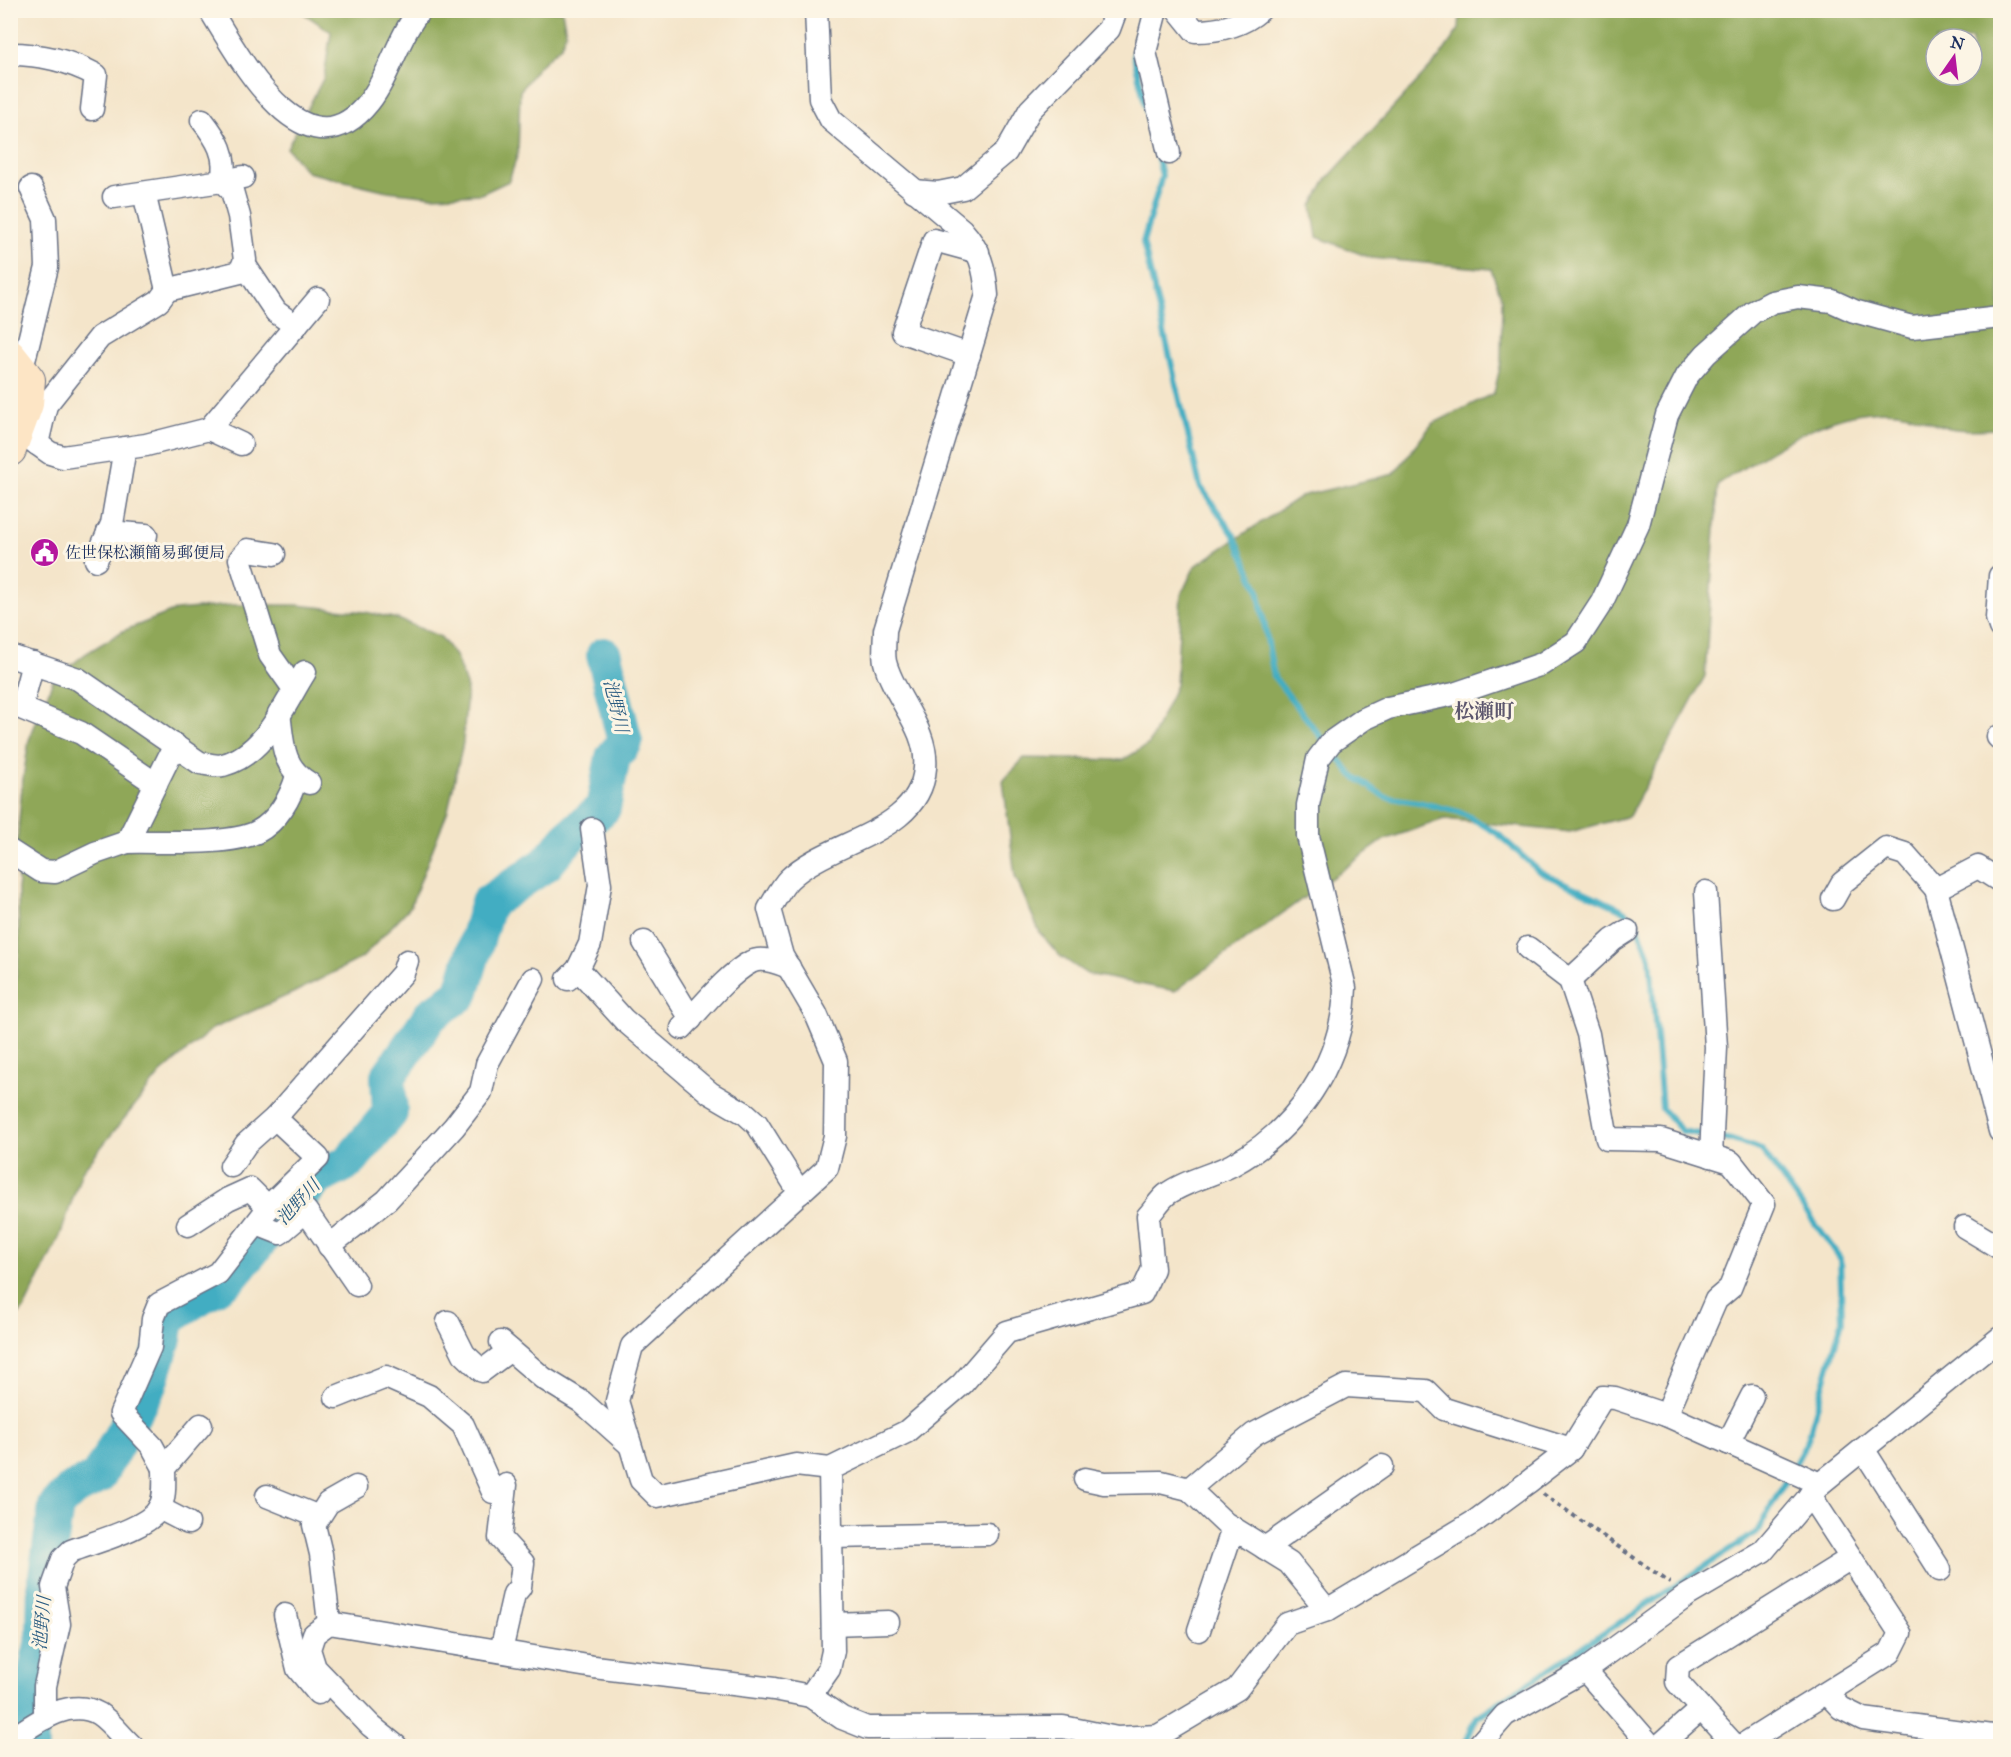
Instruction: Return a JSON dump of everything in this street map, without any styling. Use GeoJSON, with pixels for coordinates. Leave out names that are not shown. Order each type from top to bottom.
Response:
{"type":"FeatureCollection","features":[{"type":"Feature","properties":{"kind":"main road"},"geometry":{"type":"LineString","coordinates":[[16,362],[29,380],[22,442]]}},
{"type":"Feature","properties":{"kind":"street"},"geometry":{"type":"LineString","coordinates":[[210,10],[253,79],[297,123],[322,129],[346,122],[369,102],[420,10]]}},
{"type":"Feature","properties":{"kind":"street"},"geometry":{"type":"LineString","coordinates":[[816,10],[820,99],[831,120],[962,230],[978,252],[985,267],[987,295],[885,630],[885,662],[923,744],[926,768],[918,795],[902,815],[810,864],[788,879],[769,909],[782,956],[816,1014],[836,1061],[835,1136],[827,1168],[632,1346],[617,1401],[641,1480],[657,1496],[796,1465],[830,1469],[906,1432],[962,1384],[1007,1332],[1142,1293],[1153,1269],[1148,1216],[1166,1195],[1234,1164],[1271,1138],[1310,1098],[1333,1051],[1344,1013],[1345,988],[1308,836],[1308,805],[1318,759],[1331,742],[1364,719],[1388,708],[1454,694],[1542,664],[1576,642],[1602,602],[1638,525],[1667,416],[1687,376],[1706,354],[1753,312],[1772,302],[1798,297],[1832,301],[1854,311],[1912,327],[2001,317]]}},
{"type":"Feature","properties":{"kind":"street"},"geometry":{"type":"LineString","coordinates":[[914,191],[938,193],[963,188],[1006,152],[1030,110],[1109,29],[1116,10]]}},
{"type":"Feature","properties":{"kind":"street"},"geometry":{"type":"LineString","coordinates":[[1156,10],[1145,52],[1169,153]]}},
{"type":"Feature","properties":{"kind":"street"},"geometry":{"type":"LineString","coordinates":[[1178,10],[1195,31],[1211,31],[1248,21],[1260,10]]}},
{"type":"Feature","properties":{"kind":"street"},"geometry":{"type":"LineString","coordinates":[[10,54],[36,54],[84,68],[96,75],[92,109]]}},
{"type":"Feature","properties":{"kind":"street"},"geometry":{"type":"LineString","coordinates":[[202,120],[217,139],[225,166],[233,179],[232,191],[239,216],[243,264],[240,272],[167,290],[159,301],[100,337],[46,405],[22,442],[63,457],[125,448],[209,429],[318,299]]}},
{"type":"Feature","properties":{"kind":"street"},"geometry":{"type":"LineString","coordinates":[[114,197],[233,179]]}},
{"type":"Feature","properties":{"kind":"street"},"geometry":{"type":"LineString","coordinates":[[16,362],[47,267],[45,219],[31,188]]}},
{"type":"Feature","properties":{"kind":"street"},"geometry":{"type":"LineString","coordinates":[[144,193],[167,290]]}},
{"type":"Feature","properties":{"kind":"street"},"geometry":{"type":"LineString","coordinates":[[969,355],[903,332],[934,240],[978,252]]}},
{"type":"Feature","properties":{"kind":"street"},"geometry":{"type":"LineString","coordinates":[[243,264],[276,312],[296,326]]}},
{"type":"Feature","properties":{"kind":"street"},"geometry":{"type":"LineString","coordinates":[[209,429],[241,444]]}},
{"type":"Feature","properties":{"kind":"street"},"geometry":{"type":"LineString","coordinates":[[96,560],[108,532],[125,448]]}},
{"type":"Feature","properties":{"kind":"street"},"geometry":{"type":"LineString","coordinates":[[108,532],[146,536]]}},
{"type":"Feature","properties":{"kind":"street"},"geometry":{"type":"LineString","coordinates":[[10,656],[78,679],[200,763],[221,766],[243,757],[261,742],[300,680],[270,655],[240,559],[248,550],[274,554]]}},
{"type":"Feature","properties":{"kind":"street"},"geometry":{"type":"LineString","coordinates":[[2001,576],[1997,618],[2001,627]]}},
{"type":"Feature","properties":{"kind":"street"},"geometry":{"type":"LineString","coordinates":[[33,663],[21,708],[81,733],[156,784]]}},
{"type":"Feature","properties":{"kind":"street"},"geometry":{"type":"LineString","coordinates":[[10,851],[41,871],[55,872],[95,853],[127,842],[233,839],[258,832],[282,810],[303,780],[282,750],[279,713]]}},
{"type":"Feature","properties":{"kind":"street"},"geometry":{"type":"LineString","coordinates":[[127,842],[175,745]]}},
{"type":"Feature","properties":{"kind":"street"},"geometry":{"type":"LineString","coordinates":[[592,829],[600,885],[590,944],[572,974],[710,1093],[747,1114],[757,1124],[800,1193]]}},
{"type":"Feature","properties":{"kind":"street"},"geometry":{"type":"LineString","coordinates":[[1833,898],[1842,883],[1886,848],[1905,854],[1936,889],[2001,1131]]}},
{"type":"Feature","properties":{"kind":"street"},"geometry":{"type":"LineString","coordinates":[[1936,889],[1978,867],[2001,880]]}},
{"type":"Feature","properties":{"kind":"street"},"geometry":{"type":"LineString","coordinates":[[1706,892],[1716,1047],[1712,1156]]}},
{"type":"Feature","properties":{"kind":"street"},"geometry":{"type":"LineString","coordinates":[[1570,980],[1613,940],[1627,931]]}},
{"type":"Feature","properties":{"kind":"street"},"geometry":{"type":"LineString","coordinates":[[644,942],[687,1024],[718,989],[752,961],[766,960],[789,967]]}},
{"type":"Feature","properties":{"kind":"street"},"geometry":{"type":"LineString","coordinates":[[1528,948],[1570,980],[1588,1034],[1607,1139],[1661,1140],[1731,1162],[1764,1204],[1730,1288],[1716,1300],[1666,1415]]}},
{"type":"Feature","properties":{"kind":"street"},"geometry":{"type":"LineString","coordinates":[[231,1166],[246,1144],[275,1118],[403,973],[407,961]]}},
{"type":"Feature","properties":{"kind":"street"},"geometry":{"type":"LineString","coordinates":[[330,1246],[387,1200],[454,1127],[481,1092],[487,1064],[533,979]]}},
{"type":"Feature","properties":{"kind":"street"},"geometry":{"type":"LineString","coordinates":[[29,1728],[45,1686],[59,1624],[53,1587],[63,1559],[71,1551],[147,1522],[159,1508],[164,1493],[164,1468],[152,1446],[121,1413],[150,1347],[153,1319],[159,1304],[218,1273],[263,1216],[318,1158],[275,1118]]}},
{"type":"Feature","properties":{"kind":"street"},"geometry":{"type":"LineString","coordinates":[[188,1225],[228,1199],[250,1189],[263,1216],[280,1233],[306,1211],[357,1285]]}},
{"type":"Feature","properties":{"kind":"street"},"geometry":{"type":"LineString","coordinates":[[1965,1227],[2001,1248]]}},
{"type":"Feature","properties":{"kind":"street"},"geometry":{"type":"LineString","coordinates":[[448,1322],[464,1354],[482,1371],[505,1346],[543,1378],[582,1402],[630,1445]]}},
{"type":"Feature","properties":{"kind":"street"},"geometry":{"type":"LineString","coordinates":[[1478,1746],[1505,1715],[1585,1670],[1688,1595],[1763,1551],[1815,1489],[2001,1338]]}},
{"type":"Feature","properties":{"kind":"street"},"geometry":{"type":"LineString","coordinates":[[336,1397],[386,1377],[429,1396],[463,1425],[493,1492],[508,1499],[500,1538],[523,1563],[520,1587],[514,1594],[501,1651]]}},
{"type":"Feature","properties":{"kind":"street"},"geometry":{"type":"LineString","coordinates":[[1189,1489],[1254,1434],[1346,1386],[1426,1391],[1444,1409],[1571,1449]]}},
{"type":"Feature","properties":{"kind":"street"},"geometry":{"type":"LineString","coordinates":[[1728,1443],[1752,1396]]}},
{"type":"Feature","properties":{"kind":"street"},"geometry":{"type":"LineString","coordinates":[[396,1746],[352,1707],[315,1668],[309,1649],[314,1634],[329,1623],[501,1651],[810,1696],[842,1718],[867,1728],[1063,1727],[1117,1738],[1158,1736],[1237,1689],[1287,1624],[1327,1610],[1474,1522],[1527,1483],[1571,1449],[1603,1397],[1615,1398],[1666,1415],[1728,1443],[1815,1489],[1851,1558],[1900,1633],[1890,1653],[1741,1746]]}},
{"type":"Feature","properties":{"kind":"street"},"geometry":{"type":"LineString","coordinates":[[164,1468],[201,1425]]}},
{"type":"Feature","properties":{"kind":"street"},"geometry":{"type":"LineString","coordinates":[[1863,1449],[1940,1570]]}},
{"type":"Feature","properties":{"kind":"street"},"geometry":{"type":"LineString","coordinates":[[1265,1548],[1382,1466]]}},
{"type":"Feature","properties":{"kind":"street"},"geometry":{"type":"LineString","coordinates":[[810,1696],[828,1669],[833,1651],[830,1469]]}},
{"type":"Feature","properties":{"kind":"street"},"geometry":{"type":"LineString","coordinates":[[1084,1479],[1104,1483],[1161,1482],[1189,1489],[1233,1528],[1289,1563],[1327,1610]]}},
{"type":"Feature","properties":{"kind":"street"},"geometry":{"type":"LineString","coordinates":[[329,1623],[321,1554],[314,1525],[328,1503],[356,1487]]}},
{"type":"Feature","properties":{"kind":"street"},"geometry":{"type":"LineString","coordinates":[[267,1496],[319,1517]]}},
{"type":"Feature","properties":{"kind":"street"},"geometry":{"type":"LineString","coordinates":[[159,1508],[188,1523]]}},
{"type":"Feature","properties":{"kind":"street"},"geometry":{"type":"LineString","coordinates":[[1198,1630],[1233,1528]]}},
{"type":"Feature","properties":{"kind":"street"},"geometry":{"type":"LineString","coordinates":[[831,1537],[987,1534]]}},
{"type":"Feature","properties":{"kind":"street"},"geometry":{"type":"LineString","coordinates":[[1734,1746],[1677,1682],[1678,1666],[1851,1558]]}},
{"type":"Feature","properties":{"kind":"street"},"geometry":{"type":"LineString","coordinates":[[285,1615],[298,1669],[319,1694],[344,1714],[352,1707]]}},
{"type":"Feature","properties":{"kind":"street"},"geometry":{"type":"LineString","coordinates":[[832,1624],[888,1622]]}},
{"type":"Feature","properties":{"kind":"street"},"geometry":{"type":"LineString","coordinates":[[1585,1670],[1651,1746]]}},
{"type":"Feature","properties":{"kind":"street"},"geometry":{"type":"LineString","coordinates":[[1827,1693],[1841,1708],[1863,1719],[2001,1737]]}},
{"type":"Feature","properties":{"kind":"street"},"geometry":{"type":"LineString","coordinates":[[29,1728],[58,1711],[84,1709],[99,1714],[132,1746]]}},
{"type":"Feature","properties":{"kind":"street"},"geometry":{"type":"LineString","coordinates":[[1659,1746],[1701,1709]]}},
{"type":"Feature","properties":{"kind":"path"},"geometry":{"type":"LineString","coordinates":[[1527,1483],[1688,1595]]}},
{"type":"Feature","properties":{"kind":"green space"},"geometry":{"type":"Polygon","coordinates":[[[294,11],[562,11],[566,32],[561,46],[538,67],[520,91],[518,153],[509,181],[481,194],[432,196],[387,191],[307,172],[287,148],[324,77],[331,32],[303,13],[294,11]]]}},
{"type":"Feature","properties":{"kind":"green space"},"geometry":{"type":"Polygon","coordinates":[[[1460,11],[2000,11],[2000,429],[1955,429],[1898,412],[1873,411],[1849,415],[1803,433],[1718,484],[1705,676],[1629,816],[1570,832],[1444,819],[1384,840],[1175,991],[1087,974],[1060,956],[1040,933],[1015,876],[1003,781],[1024,758],[1123,760],[1149,744],[1176,685],[1181,595],[1195,566],[1301,496],[1394,474],[1432,424],[1494,393],[1501,363],[1502,299],[1491,269],[1371,258],[1317,237],[1312,206],[1326,180],[1439,58],[1459,29],[1460,11]]]}},
{"type":"Feature","properties":{"kind":"green space"},"geometry":{"type":"Polygon","coordinates":[[[233,605],[297,605],[365,612],[398,619],[441,637],[456,657],[467,688],[463,743],[448,810],[410,907],[362,958],[293,993],[212,1029],[160,1074],[82,1171],[60,1236],[24,1309],[11,1323],[10,1024],[19,953],[17,843],[29,740],[53,680],[85,654],[123,631],[176,610],[233,605]]]}},
{"type":"Feature","properties":{"kind":"waterway"},"geometry":{"type":"LineString","coordinates":[[1142,10],[1134,56],[1162,176],[1143,242],[1200,486],[1234,535],[1258,589],[1274,677],[1325,742]]}},
{"type":"Feature","properties":{"kind":"waterway","name":"池野川"},"geometry":{"type":"LineString","coordinates":[[31,1746],[30,1695],[44,1636],[45,1583],[56,1506],[72,1490],[98,1477],[150,1384],[164,1339],[167,1318],[230,1278],[274,1224],[318,1178],[349,1162],[390,1113],[388,1077],[431,1015],[461,994],[488,903],[546,864],[568,838],[603,808],[613,757],[625,742],[604,655]]}},
{"type":"Feature","properties":{"kind":"waterway"},"geometry":{"type":"LineString","coordinates":[[1332,750],[1352,775],[1385,797],[1463,813],[1498,834],[1540,872],[1619,908],[1634,918],[1650,958],[1662,1109],[1682,1131],[1732,1140],[1762,1150],[1840,1258],[1842,1321],[1807,1442],[1757,1532],[1477,1717],[1464,1746]]}},
{"type":"Feature","properties":{"kind":"place","name":"佐世保松瀬簡易郵便局"},"geometry":{"type":"Point","coordinates":[44,552]}},
{"type":"Feature","properties":{"kind":"district","name":"松瀬町"},"geometry":{"type":"Point","coordinates":[1484,711]}}]}
